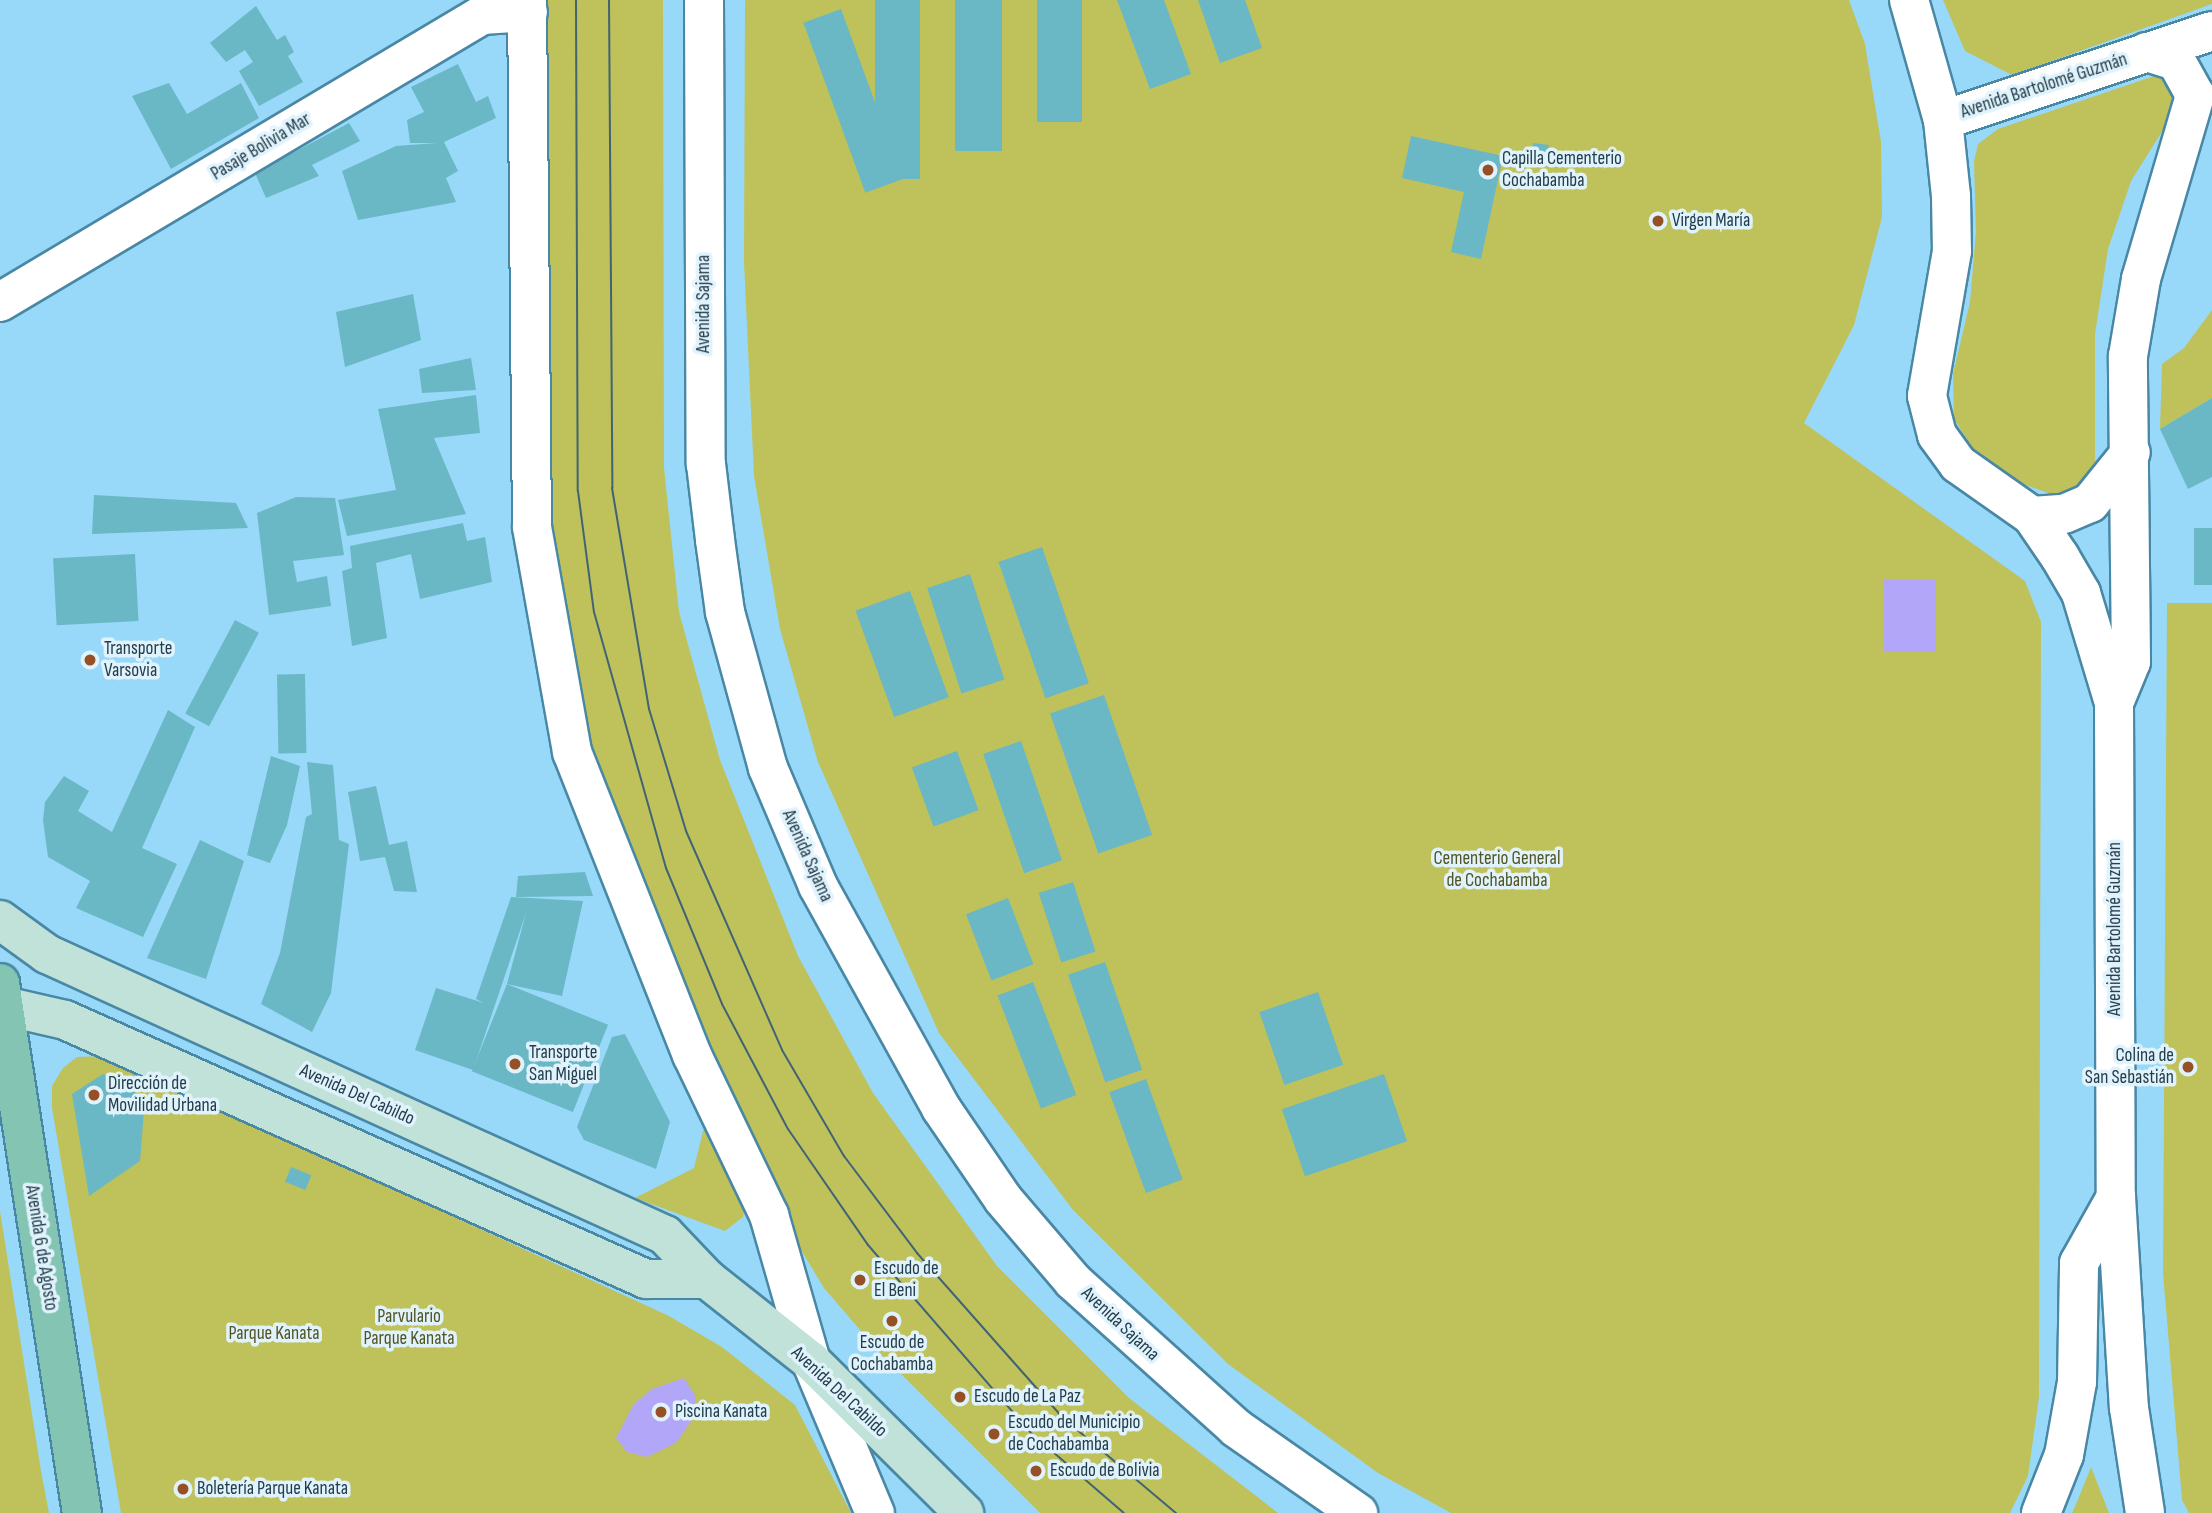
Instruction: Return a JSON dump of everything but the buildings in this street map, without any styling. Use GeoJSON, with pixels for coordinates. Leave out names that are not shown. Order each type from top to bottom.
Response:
{"type":"FeatureCollection","features":[{"type":"Feature","properties":{"kind":"main road","name":"Avenida 6 de Agosto"},"geometry":{"type":"LineString","coordinates":[[1,998],[82,1513]]}},
{"type":"Feature","properties":{"kind":"street","name":"Avenida Sajama"},"geometry":{"type":"LineString","coordinates":[[704,0],[706,450],[717,552],[725,612],[768,768],[818,886],[941,1108],[1003,1199],[1073,1281],[1236,1428],[1358,1513]]}},
{"type":"Feature","properties":{"kind":"street","name":"Avenida Bartolomé Guzmán"},"geometry":{"type":"LineString","coordinates":[[1909,0],[1943,120],[1952,251],[1927,396],[1937,435],[1958,464],[2032,516],[2081,593],[2114,703],[2116,1197],[2129,1408],[2145,1513]]}},
{"type":"Feature","properties":{"kind":"street","name":"Pasaje Bolivia Mar"},"geometry":{"type":"LineString","coordinates":[[0,302],[482,15],[528,6]]}},
{"type":"Feature","properties":{"kind":"street"},"geometry":{"type":"LineString","coordinates":[[528,6],[528,455],[550,649],[572,752],[610,862],[769,1215],[811,1362],[875,1513]]}},
{"type":"Feature","properties":{"kind":"street","name":"Avenida Bartolomé Guzmán"},"geometry":{"type":"LineString","coordinates":[[1943,120],[2212,31]]}},
{"type":"Feature","properties":{"kind":"street","name":"Avenida Bartolomé Guzmán"},"geometry":{"type":"LineString","coordinates":[[2114,703],[2131,662],[2128,356],[2141,279],[2175,179],[2195,95],[2176,61],[2146,52]]}},
{"type":"Feature","properties":{"kind":"street","name":"Avenida Bartolomé Guzmán"},"geometry":{"type":"LineString","coordinates":[[2175,179],[2212,137]]}},
{"type":"Feature","properties":{"kind":"street"},"geometry":{"type":"LineString","coordinates":[[2032,516],[2064,514],[2090,503],[2131,452]]}},
{"type":"Feature","properties":{"kind":"street","name":"Avenida Del Cabildo"},"geometry":{"type":"LineString","coordinates":[[0,920],[47,954],[665,1235],[707,1279],[811,1362],[964,1513]]}},
{"type":"Feature","properties":{"kind":"street"},"geometry":{"type":"LineString","coordinates":[[1,998],[65,1020],[646,1279],[707,1279]]}},
{"type":"Feature","properties":{"kind":"street","name":"Avenida Bartolomé Guzmán"},"geometry":{"type":"LineString","coordinates":[[2041,1513],[2064,1455],[2077,1382],[2079,1263],[2116,1197]]}},
{"type":"Feature","properties":{"kind":"green space"},"geometry":{"type":"Polygon","coordinates":[[[542,0],[663,0],[664,468],[679,612],[720,760],[798,956],[873,1093],[997,1266],[1129,1398],[1278,1513],[1040,1513],[879,1352],[824,1288],[783,1220],[708,1061],[575,708],[545,526],[542,0]]]}},
{"type":"Feature","properties":{"kind":"green space","name":"Cementerio General de Cochabamba"},"geometry":{"type":"Polygon","coordinates":[[[745,0],[1849,0],[1865,44],[1881,142],[1882,217],[1854,325],[1804,423],[2025,581],[2041,622],[2039,1397],[2028,1476],[2010,1513],[1451,1513],[1378,1473],[1228,1364],[1073,1210],[939,1033],[818,762],[780,629],[754,476],[744,262],[745,0]]]}},
{"type":"Feature","properties":{"kind":"green space"},"geometry":{"type":"Polygon","coordinates":[[[1943,0],[2212,0],[2212,4],[2012,75],[1965,51],[1943,0]]]}},
{"type":"Feature","properties":{"kind":"green space"},"geometry":{"type":"Polygon","coordinates":[[[2160,74],[2175,78],[2178,106],[2131,181],[2108,249],[2095,334],[2095,461],[2092,476],[2066,499],[2014,481],[1977,455],[1954,419],[1953,374],[1970,302],[1976,232],[1974,161],[1978,144],[1998,129],[2160,74]]]}},
{"type":"Feature","properties":{"kind":"green space"},"geometry":{"type":"Polygon","coordinates":[[[2212,310],[2212,398],[2160,429],[2162,364],[2184,348],[2212,310]]]}},
{"type":"Feature","properties":{"kind":"green space","name":"Colina de San Sebastián"},"geometry":{"type":"Polygon","coordinates":[[[2167,603],[2212,603],[2212,1513],[2189,1513],[2182,1500],[2163,1273],[2167,603]]]}},
{"type":"Feature","properties":{"kind":"green space","name":"Parque Kanata"},"geometry":{"type":"Polygon","coordinates":[[[104,1056],[669,1316],[722,1347],[795,1405],[851,1513],[121,1513],[52,1108],[52,1086],[63,1068],[77,1057],[104,1056]]]}},
{"type":"Feature","properties":{"kind":"green space"},"geometry":{"type":"Polygon","coordinates":[[[706,1119],[745,1203],[743,1217],[725,1231],[635,1198],[694,1168],[706,1119]]]}},
{"type":"Feature","properties":{"kind":"green space"},"geometry":{"type":"Polygon","coordinates":[[[0,1211],[41,1471],[49,1513],[0,1513],[0,1211]]]}},
{"type":"Feature","properties":{"kind":"green space"},"geometry":{"type":"Polygon","coordinates":[[[2091,1467],[2109,1513],[2072,1513],[2077,1502],[2091,1467]]]}},
{"type":"Feature","properties":{"kind":"shaded area"},"geometry":{"type":"Polygon","coordinates":[[[1884,579],[1936,579],[1936,651],[1884,651],[1884,579]]]}},
{"type":"Feature","properties":{"kind":"shaded area","name":"Piscina Kanata"},"geometry":{"type":"Polygon","coordinates":[[[684,1378],[696,1397],[692,1420],[676,1443],[647,1457],[627,1452],[616,1438],[634,1404],[652,1389],[684,1378]]]}},
{"type":"Feature","properties":{"kind":"tram line"},"geometry":{"type":"LineString","coordinates":[[576,0],[578,491],[594,612],[666,868],[722,1004],[788,1129],[868,1245],[1032,1434],[1124,1513]]}},
{"type":"Feature","properties":{"kind":"tram line"},"geometry":{"type":"LineString","coordinates":[[609,0],[612,488],[649,709],[686,831],[782,1050],[844,1156],[917,1253],[1063,1418],[1176,1513]]}},
{"type":"Feature","properties":{"kind":"place","name":"Capilla Cementerio Cochabamba"},"geometry":{"type":"Point","coordinates":[1488,170]}},
{"type":"Feature","properties":{"kind":"place","name":"Virgen María"},"geometry":{"type":"Point","coordinates":[1658,221]}},
{"type":"Feature","properties":{"kind":"place","name":"Transporte Varsovia"},"geometry":{"type":"Point","coordinates":[90,660]}},
{"type":"Feature","properties":{"kind":"place","name":"Transporte San Miguel"},"geometry":{"type":"Point","coordinates":[515,1064]}},
{"type":"Feature","properties":{"kind":"place","name":"Colina de San Sebastián"},"geometry":{"type":"Point","coordinates":[2188,1067]}},
{"type":"Feature","properties":{"kind":"place","name":"Dirección de Movilidad Urbana"},"geometry":{"type":"Point","coordinates":[94,1095]}},
{"type":"Feature","properties":{"kind":"place","name":"Escudo de El Beni"},"geometry":{"type":"Point","coordinates":[860,1280]}},
{"type":"Feature","properties":{"kind":"place","name":"Escudo de Cochabamba"},"geometry":{"type":"Point","coordinates":[892,1321]}},
{"type":"Feature","properties":{"kind":"place","name":"Escudo de La Paz"},"geometry":{"type":"Point","coordinates":[960,1397]}},
{"type":"Feature","properties":{"kind":"place","name":"Piscina Kanata"},"geometry":{"type":"Point","coordinates":[661,1412]}},
{"type":"Feature","properties":{"kind":"place","name":"Escudo del Municipio de Cochabamba"},"geometry":{"type":"Point","coordinates":[994,1434]}},
{"type":"Feature","properties":{"kind":"place","name":"Escudo de Bolivia"},"geometry":{"type":"Point","coordinates":[1036,1471]}},
{"type":"Feature","properties":{"kind":"place","name":"Boletería Parque Kanata"},"geometry":{"type":"Point","coordinates":[183,1489]}},
{"type":"Feature","properties":{"kind":"park label","name":"Parvulario Parque Kanata"},"geometry":{"type":"Point","coordinates":[409,1328]}}]}
